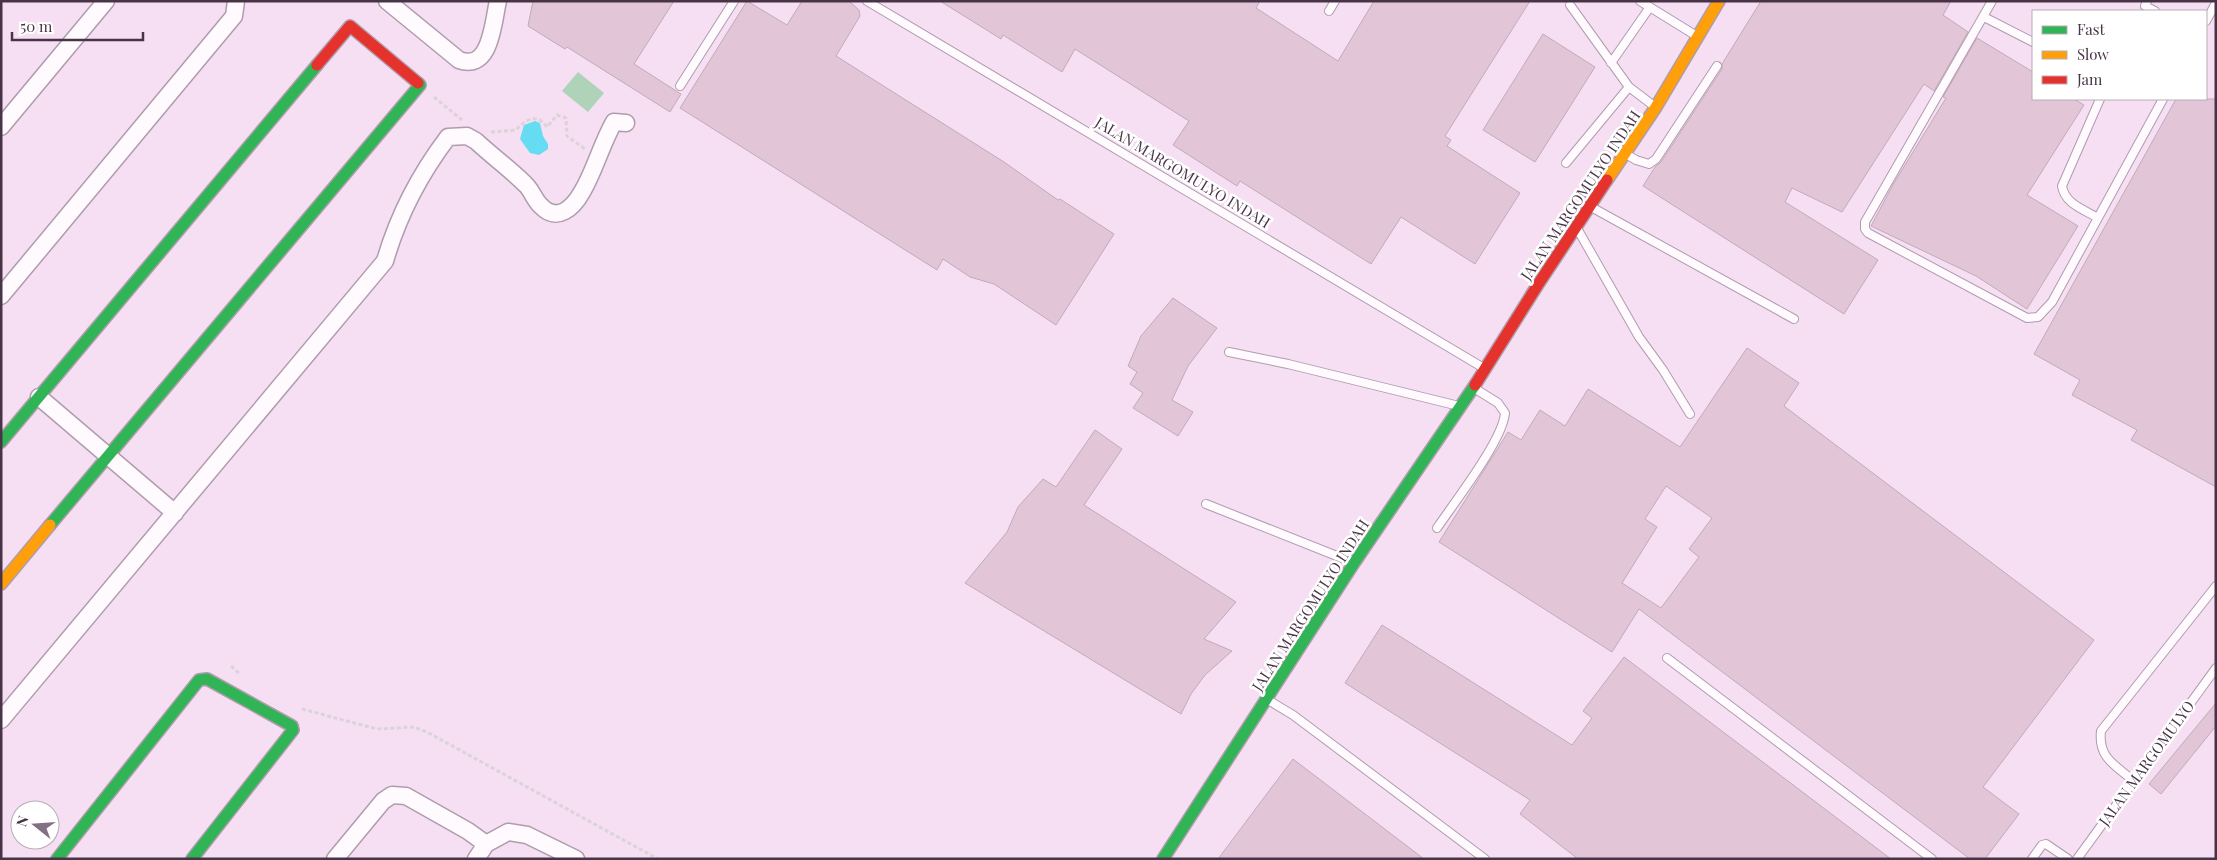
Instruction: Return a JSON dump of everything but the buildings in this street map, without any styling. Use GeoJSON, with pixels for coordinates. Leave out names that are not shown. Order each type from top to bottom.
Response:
{"type":"FeatureCollection","features":[{"type":"Feature","properties":{"kind":"street"},"geometry":{"type":"LineString","coordinates":[[1,127],[106,1]]}},
{"type":"Feature","properties":{"kind":"street"},"geometry":{"type":"LineString","coordinates":[[1,296],[234,16],[236,1]]}},
{"type":"Feature","properties":{"kind":"street"},"geometry":{"type":"LineString","coordinates":[[398,5],[459,60],[467,63],[475,62],[484,54],[488,45],[498,1]]}},
{"type":"Feature","properties":{"kind":"street","name":"JALAN MARGOMULYO INDAH"},"geometry":{"type":"LineString","coordinates":[[1163,859],[1354,562],[1461,407],[1484,368],[1656,107],[1719,1]]}},
{"type":"Feature","properties":{"kind":"street"},"geometry":{"type":"LineString","coordinates":[[1,442],[350,26],[420,85],[1,584]]}},
{"type":"Feature","properties":{"kind":"street"},"geometry":{"type":"LineString","coordinates":[[1,720],[385,262],[393,236],[411,195],[430,160],[448,137],[467,136],[476,141],[527,185],[541,207],[556,215],[564,213],[583,192],[596,157],[614,122],[626,123]]}},
{"type":"Feature","properties":{"kind":"street"},"geometry":{"type":"LineString","coordinates":[[39,398],[175,513]]}},
{"type":"Feature","properties":{"kind":"street"},"geometry":{"type":"LineString","coordinates":[[57,859],[199,680],[207,679],[292,726],[293,730],[192,859]]}},
{"type":"Feature","properties":{"kind":"street"},"geometry":{"type":"LineString","coordinates":[[335,859],[383,801],[392,795],[406,796],[468,831],[486,844]]}},
{"type":"Feature","properties":{"kind":"street"},"geometry":{"type":"LineString","coordinates":[[476,859],[486,844],[508,832],[528,834],[576,859]]}},
{"type":"Feature","properties":{"kind":"lane"},"geometry":{"type":"LineString","coordinates":[[680,86],[734,1]]}},
{"type":"Feature","properties":{"kind":"lane","name":"JALAN MARGOMULYO INDAH"},"geometry":{"type":"LineString","coordinates":[[867,1],[1484,368]]}},
{"type":"Feature","properties":{"kind":"lane"},"geometry":{"type":"LineString","coordinates":[[1329,11],[1335,1]]}},
{"type":"Feature","properties":{"kind":"lane"},"geometry":{"type":"LineString","coordinates":[[1640,1],[1697,36]]}},
{"type":"Feature","properties":{"kind":"lane"},"geometry":{"type":"LineString","coordinates":[[1992,1],[1865,222],[1865,229],[1868,233],[2027,318],[2038,317],[2052,302],[2162,100]]}},
{"type":"Feature","properties":{"kind":"lane"},"geometry":{"type":"LineString","coordinates":[[2207,19],[2216,2]]}},
{"type":"Feature","properties":{"kind":"lane"},"geometry":{"type":"LineString","coordinates":[[1570,5],[1629,87],[1656,107]]}},
{"type":"Feature","properties":{"kind":"lane"},"geometry":{"type":"LineString","coordinates":[[1611,63],[1650,8]]}},
{"type":"Feature","properties":{"kind":"lane"},"geometry":{"type":"LineString","coordinates":[[1984,17],[2032,41]]}},
{"type":"Feature","properties":{"kind":"lane"},"geometry":{"type":"LineString","coordinates":[[1626,153],[1636,160],[1649,164],[1656,159],[1718,66]]}},
{"type":"Feature","properties":{"kind":"lane"},"geometry":{"type":"LineString","coordinates":[[1566,162],[1629,87]]}},
{"type":"Feature","properties":{"kind":"lane"},"geometry":{"type":"LineString","coordinates":[[2098,218],[2068,201],[2063,194],[2062,186],[2100,100]]}},
{"type":"Feature","properties":{"kind":"lane"},"geometry":{"type":"LineString","coordinates":[[1591,207],[1794,320]]}},
{"type":"Feature","properties":{"kind":"lane"},"geometry":{"type":"LineString","coordinates":[[1577,228],[1639,337],[1663,370],[1690,414]]}},
{"type":"Feature","properties":{"kind":"lane"},"geometry":{"type":"LineString","coordinates":[[1229,352],[1288,364],[1461,407]]}},
{"type":"Feature","properties":{"kind":"lane"},"geometry":{"type":"LineString","coordinates":[[1437,528],[1497,439],[1504,421],[1505,412],[1498,403],[1472,387]]}},
{"type":"Feature","properties":{"kind":"lane"},"geometry":{"type":"LineString","coordinates":[[1206,504],[1354,562]]}},
{"type":"Feature","properties":{"kind":"lane"},"geometry":{"type":"LineString","coordinates":[[2134,781],[2102,753],[2099,744],[2101,732],[2216,586]]}},
{"type":"Feature","properties":{"kind":"lane"},"geometry":{"type":"LineString","coordinates":[[1667,658],[1932,859]]}},
{"type":"Feature","properties":{"kind":"lane","name":"JALAN MARGOMULYO"},"geometry":{"type":"LineString","coordinates":[[2077,859],[2216,668]]}},
{"type":"Feature","properties":{"kind":"lane"},"geometry":{"type":"LineString","coordinates":[[1267,699],[1293,715],[1485,859]]}},
{"type":"Feature","properties":{"kind":"lane"},"geometry":{"type":"LineString","coordinates":[[2032,859],[2042,845],[2046,844],[2068,859]]}},
{"type":"Feature","properties":{"kind":"path"},"geometry":{"type":"LineString","coordinates":[[420,85],[467,124]]}},
{"type":"Feature","properties":{"kind":"path"},"geometry":{"type":"LineString","coordinates":[[484,133],[516,130],[524,121],[535,118],[543,121],[547,127],[557,116],[566,118],[567,136],[596,157]]}},
{"type":"Feature","properties":{"kind":"path"},"geometry":{"type":"LineString","coordinates":[[231,666],[242,676]]}},
{"type":"Feature","properties":{"kind":"path"},"geometry":{"type":"LineString","coordinates":[[296,707],[378,729],[414,727],[427,732],[658,859]]}},
{"type":"Feature","properties":{"kind":"green space"},"geometry":{"type":"Polygon","coordinates":[[[578,72],[604,93],[588,112],[562,91],[578,72]]]}},
{"type":"Feature","properties":{"kind":"water"},"geometry":{"type":"Polygon","coordinates":[[[535,121],[540,123],[543,136],[548,144],[548,149],[539,155],[530,153],[520,139],[524,125],[535,121]]]}},
{"type":"Feature","properties":{"kind":"traffic: fast"},"geometry":{"type":"LineString","coordinates":[[1,442],[317,65]]}},
{"type":"Feature","properties":{"kind":"traffic: fast"},"geometry":{"type":"LineString","coordinates":[[50,525],[420,85],[418,83]]}},
{"type":"Feature","properties":{"kind":"traffic: fast"},"geometry":{"type":"LineString","coordinates":[[1163,859],[1354,563],[1475,385]]}},
{"type":"Feature","properties":{"kind":"traffic: fast"},"geometry":{"type":"LineString","coordinates":[[57,859],[199,680],[207,679],[292,726],[293,730],[192,859]]}},
{"type":"Feature","properties":{"kind":"traffic: slow"},"geometry":{"type":"LineString","coordinates":[[1607,180],[1656,107],[1719,1]]}},
{"type":"Feature","properties":{"kind":"traffic: slow"},"geometry":{"type":"LineString","coordinates":[[1,584],[50,525]]}},
{"type":"Feature","properties":{"kind":"traffic: jam"},"geometry":{"type":"LineString","coordinates":[[317,65],[350,26],[418,83]]}},
{"type":"Feature","properties":{"kind":"traffic: jam"},"geometry":{"type":"LineString","coordinates":[[1475,385],[1607,180]]}}]}
